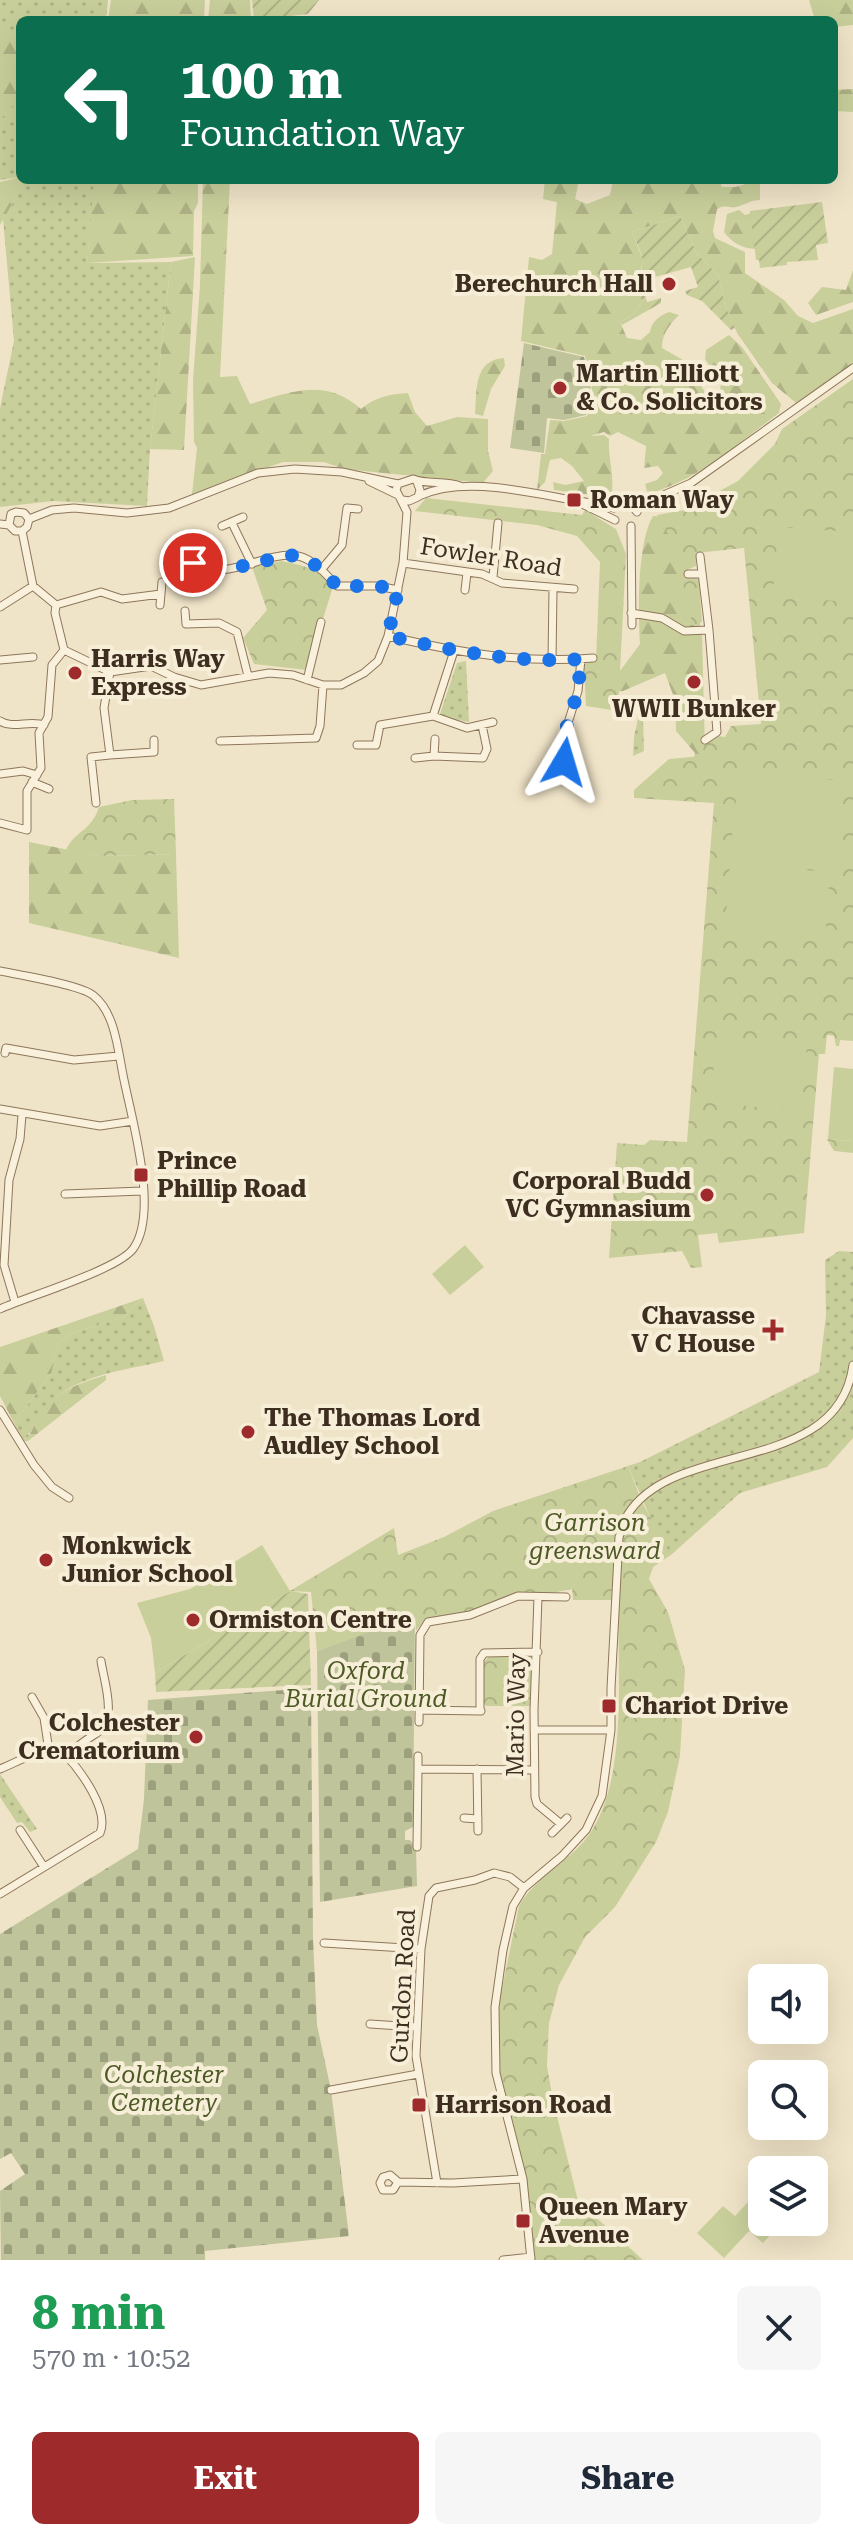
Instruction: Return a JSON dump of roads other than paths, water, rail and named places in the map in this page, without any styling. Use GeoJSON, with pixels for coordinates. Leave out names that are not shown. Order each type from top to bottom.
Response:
{"type":"FeatureCollection","features":[{"type":"Feature","properties":{"kind":"street"},"geometry":{"type":"LineString","coordinates":[[632,625],[631,526],[637,512],[723,462],[853,368]]}},
{"type":"Feature","properties":{"kind":"street"},"geometry":{"type":"LineString","coordinates":[[29,519],[52,510],[74,508],[127,513],[169,508],[258,473],[295,469],[332,471],[398,484],[407,479],[542,493],[614,508]]}},
{"type":"Feature","properties":{"kind":"street"},"geometry":{"type":"LineString","coordinates":[[364,478],[401,498],[460,486]]}},
{"type":"Feature","properties":{"kind":"street"},"geometry":{"type":"LineString","coordinates":[[407,512],[417,497],[420,486],[417,482]]}},
{"type":"Feature","properties":{"kind":"street"},"geometry":{"type":"LineString","coordinates":[[64,650],[110,672],[151,666],[201,685],[269,673],[323,685],[341,685],[364,673],[378,661],[388,636],[403,563],[407,512],[396,490],[398,484]]}},
{"type":"Feature","properties":{"kind":"street"},"geometry":{"type":"LineString","coordinates":[[615,520],[612,516],[614,508],[621,503],[659,497]]}},
{"type":"Feature","properties":{"kind":"street"},"geometry":{"type":"LineString","coordinates":[[577,501],[623,526],[631,526]]}},
{"type":"Feature","properties":{"kind":"street"},"geometry":{"type":"LineString","coordinates":[[632,503],[637,512]]}},
{"type":"Feature","properties":{"kind":"street"},"geometry":{"type":"LineString","coordinates":[[336,506],[358,509]]}},
{"type":"Feature","properties":{"kind":"street"},"geometry":{"type":"LineString","coordinates":[[321,570],[342,545],[347,508]]}},
{"type":"Feature","properties":{"kind":"street"},"geometry":{"type":"LineString","coordinates":[[16,512],[24,513],[29,519],[22,531],[15,531],[4,524],[16,512]]}},
{"type":"Feature","properties":{"kind":"street"},"geometry":{"type":"LineString","coordinates":[[222,526],[243,517]]}},
{"type":"Feature","properties":{"kind":"street"},"geometry":{"type":"LineString","coordinates":[[232,523],[252,564]]}},
{"type":"Feature","properties":{"kind":"street"},"geometry":{"type":"LineString","coordinates":[[493,577],[498,523]]}},
{"type":"Feature","properties":{"kind":"street"},"geometry":{"type":"LineString","coordinates":[[22,531],[33,586],[56,605]]}},
{"type":"Feature","properties":{"kind":"street"},"geometry":{"type":"LineString","coordinates":[[180,544],[193,563],[213,570],[282,556],[299,556],[321,570],[337,586],[378,586],[398,590]]}},
{"type":"Feature","properties":{"kind":"street"},"geometry":{"type":"LineString","coordinates":[[700,556],[717,732]]}},
{"type":"Feature","properties":{"kind":"street","name":"Fowler Road"},"geometry":{"type":"LineString","coordinates":[[403,563],[493,577],[502,583],[574,589]]}},
{"type":"Feature","properties":{"kind":"street"},"geometry":{"type":"LineString","coordinates":[[465,590],[467,573]]}},
{"type":"Feature","properties":{"kind":"street"},"geometry":{"type":"LineString","coordinates":[[688,574],[701,574]]}},
{"type":"Feature","properties":{"kind":"street"},"geometry":{"type":"LineString","coordinates":[[160,605],[162,582]]}},
{"type":"Feature","properties":{"kind":"street"},"geometry":{"type":"LineString","coordinates":[[0,607],[33,586]]}},
{"type":"Feature","properties":{"kind":"street"},"geometry":{"type":"LineString","coordinates":[[552,661],[553,589]]}},
{"type":"Feature","properties":{"kind":"street"},"geometry":{"type":"LineString","coordinates":[[56,605],[101,592],[122,599],[161,594]]}},
{"type":"Feature","properties":{"kind":"street"},"geometry":{"type":"LineString","coordinates":[[56,605],[64,650]]}},
{"type":"Feature","properties":{"kind":"street"},"geometry":{"type":"LineString","coordinates":[[184,634],[185,611]]}},
{"type":"Feature","properties":{"kind":"street"},"geometry":{"type":"LineString","coordinates":[[631,613],[662,618],[684,631],[709,630]]}},
{"type":"Feature","properties":{"kind":"street"},"geometry":{"type":"LineString","coordinates":[[307,680],[321,622]]}},
{"type":"Feature","properties":{"kind":"street"},"geometry":{"type":"LineString","coordinates":[[186,624],[219,623],[237,632],[248,676]]}},
{"type":"Feature","properties":{"kind":"street"},"geometry":{"type":"LineString","coordinates":[[388,636],[454,651],[552,661],[593,658]]}},
{"type":"Feature","properties":{"kind":"street"},"geometry":{"type":"LineString","coordinates":[[304,642],[315,644]]}},
{"type":"Feature","properties":{"kind":"street"},"geometry":{"type":"LineString","coordinates":[[0,823],[31,832],[27,791],[41,768],[39,733],[48,717],[52,665],[64,650]]}},
{"type":"Feature","properties":{"kind":"street"},"geometry":{"type":"LineString","coordinates":[[433,716],[454,651]]}},
{"type":"Feature","properties":{"kind":"street"},"geometry":{"type":"LineString","coordinates":[[0,660],[33,657]]}},
{"type":"Feature","properties":{"kind":"street"},"geometry":{"type":"LineString","coordinates":[[564,762],[567,726],[578,691],[581,659]]}},
{"type":"Feature","properties":{"kind":"street"},"geometry":{"type":"LineString","coordinates":[[110,672],[104,708],[110,755]]}},
{"type":"Feature","properties":{"kind":"street"},"geometry":{"type":"LineString","coordinates":[[220,741],[316,738],[323,685]]}},
{"type":"Feature","properties":{"kind":"street"},"geometry":{"type":"LineString","coordinates":[[357,745],[376,749],[380,725],[433,716],[467,728],[493,722]]}},
{"type":"Feature","properties":{"kind":"street"},"geometry":{"type":"LineString","coordinates":[[0,721],[6,725],[35,722],[44,725]]}},
{"type":"Feature","properties":{"kind":"street"},"geometry":{"type":"LineString","coordinates":[[415,758],[483,758],[487,749],[482,725]]}},
{"type":"Feature","properties":{"kind":"street"},"geometry":{"type":"LineString","coordinates":[[717,732],[728,737]]}},
{"type":"Feature","properties":{"kind":"street"},"geometry":{"type":"LineString","coordinates":[[705,740],[717,732]]}},
{"type":"Feature","properties":{"kind":"street"},"geometry":{"type":"LineString","coordinates":[[434,756],[435,739]]}},
{"type":"Feature","properties":{"kind":"street"},"geometry":{"type":"LineString","coordinates":[[154,740],[155,763]]}},
{"type":"Feature","properties":{"kind":"street"},"geometry":{"type":"LineString","coordinates":[[96,803],[91,757],[154,752]]}},
{"type":"Feature","properties":{"kind":"street"},"geometry":{"type":"LineString","coordinates":[[551,761],[576,762]]}},
{"type":"Feature","properties":{"kind":"street"},"geometry":{"type":"LineString","coordinates":[[0,774],[23,771],[49,789]]}},
{"type":"Feature","properties":{"kind":"street"},"geometry":{"type":"LineString","coordinates":[[84,785],[94,784]]}},
{"type":"Feature","properties":{"kind":"street"},"geometry":{"type":"LineString","coordinates":[[0,971],[91,993],[108,1014],[139,1145],[143,1215],[138,1239],[126,1257],[102,1270],[0,1309]]}},
{"type":"Feature","properties":{"kind":"street"},"geometry":{"type":"LineString","coordinates":[[6,1048],[74,1060],[119,1056]]}},
{"type":"Feature","properties":{"kind":"street"},"geometry":{"type":"LineString","coordinates":[[0,1109],[100,1126],[133,1121]]}},
{"type":"Feature","properties":{"kind":"street"},"geometry":{"type":"LineString","coordinates":[[15,1302],[4,1265],[9,1180],[20,1139],[22,1115]]}},
{"type":"Feature","properties":{"kind":"street"},"geometry":{"type":"LineString","coordinates":[[65,1194],[142,1191]]}},
{"type":"Feature","properties":{"kind":"street"},"geometry":{"type":"LineString","coordinates":[[503,2260],[531,2258],[523,2179],[496,2073],[494,2030],[500,1969],[513,1906],[524,1888],[562,1856],[586,1830],[604,1786],[611,1730],[619,1537],[627,1515],[642,1497],[669,1480],[802,1436],[827,1419],[844,1399],[853,1365]]}},
{"type":"Feature","properties":{"kind":"street"},"geometry":{"type":"LineString","coordinates":[[0,1410],[34,1465],[52,1487],[69,1498]]}},
{"type":"Feature","properties":{"kind":"street"},"geometry":{"type":"LineString","coordinates":[[419,1722],[420,1635],[428,1622],[470,1615],[518,1596],[566,1597]]}},
{"type":"Feature","properties":{"kind":"street","name":"Mario Way"},"geometry":{"type":"LineString","coordinates":[[538,1597],[534,1770],[537,1804],[564,1821],[552,1833]]}},
{"type":"Feature","properties":{"kind":"street"},"geometry":{"type":"LineString","coordinates":[[419,1710],[482,1711],[480,1659],[484,1653],[538,1652]]}},
{"type":"Feature","properties":{"kind":"street"},"geometry":{"type":"LineString","coordinates":[[68,1757],[73,1749],[105,1726],[109,1681],[101,1661]]}},
{"type":"Feature","properties":{"kind":"street"},"geometry":{"type":"LineString","coordinates":[[32,1697],[44,1718],[49,1751]]}},
{"type":"Feature","properties":{"kind":"street"},"geometry":{"type":"LineString","coordinates":[[534,1730],[611,1730]]}},
{"type":"Feature","properties":{"kind":"street"},"geometry":{"type":"LineString","coordinates":[[0,1769],[35,1753],[64,1753],[98,1802],[103,1826],[100,1833],[91,1839],[0,1894]]}},
{"type":"Feature","properties":{"kind":"street"},"geometry":{"type":"LineString","coordinates":[[417,1847],[413,1834],[418,1756]]}},
{"type":"Feature","properties":{"kind":"street"},"geometry":{"type":"LineString","coordinates":[[418,1769],[534,1770]]}},
{"type":"Feature","properties":{"kind":"street"},"geometry":{"type":"LineString","coordinates":[[477,1769],[478,1831]]}},
{"type":"Feature","properties":{"kind":"street"},"geometry":{"type":"LineString","coordinates":[[464,1818],[478,1819]]}},
{"type":"Feature","properties":{"kind":"street"},"geometry":{"type":"LineString","coordinates":[[20,1830],[44,1867]]}},
{"type":"Feature","properties":{"kind":"street"},"geometry":{"type":"LineString","coordinates":[[28,1841],[35,1835]]}},
{"type":"Feature","properties":{"kind":"street","name":"Gurdon Road"},"geometry":{"type":"LineString","coordinates":[[437,2183],[418,2074],[416,2027],[421,1949],[429,1896],[436,1888],[494,1873],[510,1877],[524,1888]]}},
{"type":"Feature","properties":{"kind":"street"},"geometry":{"type":"LineString","coordinates":[[324,1943],[421,1949]]}},
{"type":"Feature","properties":{"kind":"street"},"geometry":{"type":"LineString","coordinates":[[370,2024],[416,2027]]}},
{"type":"Feature","properties":{"kind":"street"},"geometry":{"type":"LineString","coordinates":[[331,2090],[418,2074]]}},
{"type":"Feature","properties":{"kind":"street"},"geometry":{"type":"LineString","coordinates":[[398,2182],[523,2179]]}},
{"type":"Feature","properties":{"kind":"place","name":"Berechurch Hall"},"geometry":{"type":"Point","coordinates":[669,284]}},
{"type":"Feature","properties":{"kind":"place","name":"Martin Elliott & Co. Solicitors"},"geometry":{"type":"Point","coordinates":[560,388]}},
{"type":"Feature","properties":{"kind":"place","name":"Roman Way"},"geometry":{"type":"Point","coordinates":[574,500]}},
{"type":"Feature","properties":{"kind":"place","name":"Harris Way Express"},"geometry":{"type":"Point","coordinates":[75,673]}},
{"type":"Feature","properties":{"kind":"place","name":"WWII Bunker"},"geometry":{"type":"Point","coordinates":[694,682]}},
{"type":"Feature","properties":{"kind":"place","name":"Prince Phillip Road"},"geometry":{"type":"Point","coordinates":[141,1175]}},
{"type":"Feature","properties":{"kind":"place","name":"Corporal Budd VC Gymnasium"},"geometry":{"type":"Point","coordinates":[707,1195]}},
{"type":"Feature","properties":{"kind":"place","name":"Chavasse V C House"},"geometry":{"type":"Point","coordinates":[773,1330]}},
{"type":"Feature","properties":{"kind":"place","name":"The Thomas Lord Audley School"},"geometry":{"type":"Point","coordinates":[248,1432]}},
{"type":"Feature","properties":{"kind":"place","name":"Monkwick Junior School"},"geometry":{"type":"Point","coordinates":[46,1560]}},
{"type":"Feature","properties":{"kind":"place","name":"Ormiston Centre"},"geometry":{"type":"Point","coordinates":[193,1620]}},
{"type":"Feature","properties":{"kind":"place","name":"Chariot Drive"},"geometry":{"type":"Point","coordinates":[609,1706]}},
{"type":"Feature","properties":{"kind":"place","name":"Colchester Crematorium"},"geometry":{"type":"Point","coordinates":[196,1737]}},
{"type":"Feature","properties":{"kind":"place","name":"Harrison Road"},"geometry":{"type":"Point","coordinates":[419,2105]}},
{"type":"Feature","properties":{"kind":"place","name":"Queen Mary Avenue"},"geometry":{"type":"Point","coordinates":[523,2221]}},
{"type":"Feature","properties":{"kind":"park label","name":"Garrison greensward"},"geometry":{"type":"Point","coordinates":[595,1537]}},
{"type":"Feature","properties":{"kind":"park label","name":"Oxford Burial Ground"},"geometry":{"type":"Point","coordinates":[366,1685]}},
{"type":"Feature","properties":{"kind":"park label","name":"Colchester Cemetery"},"geometry":{"type":"Point","coordinates":[164,2089]}}]}
